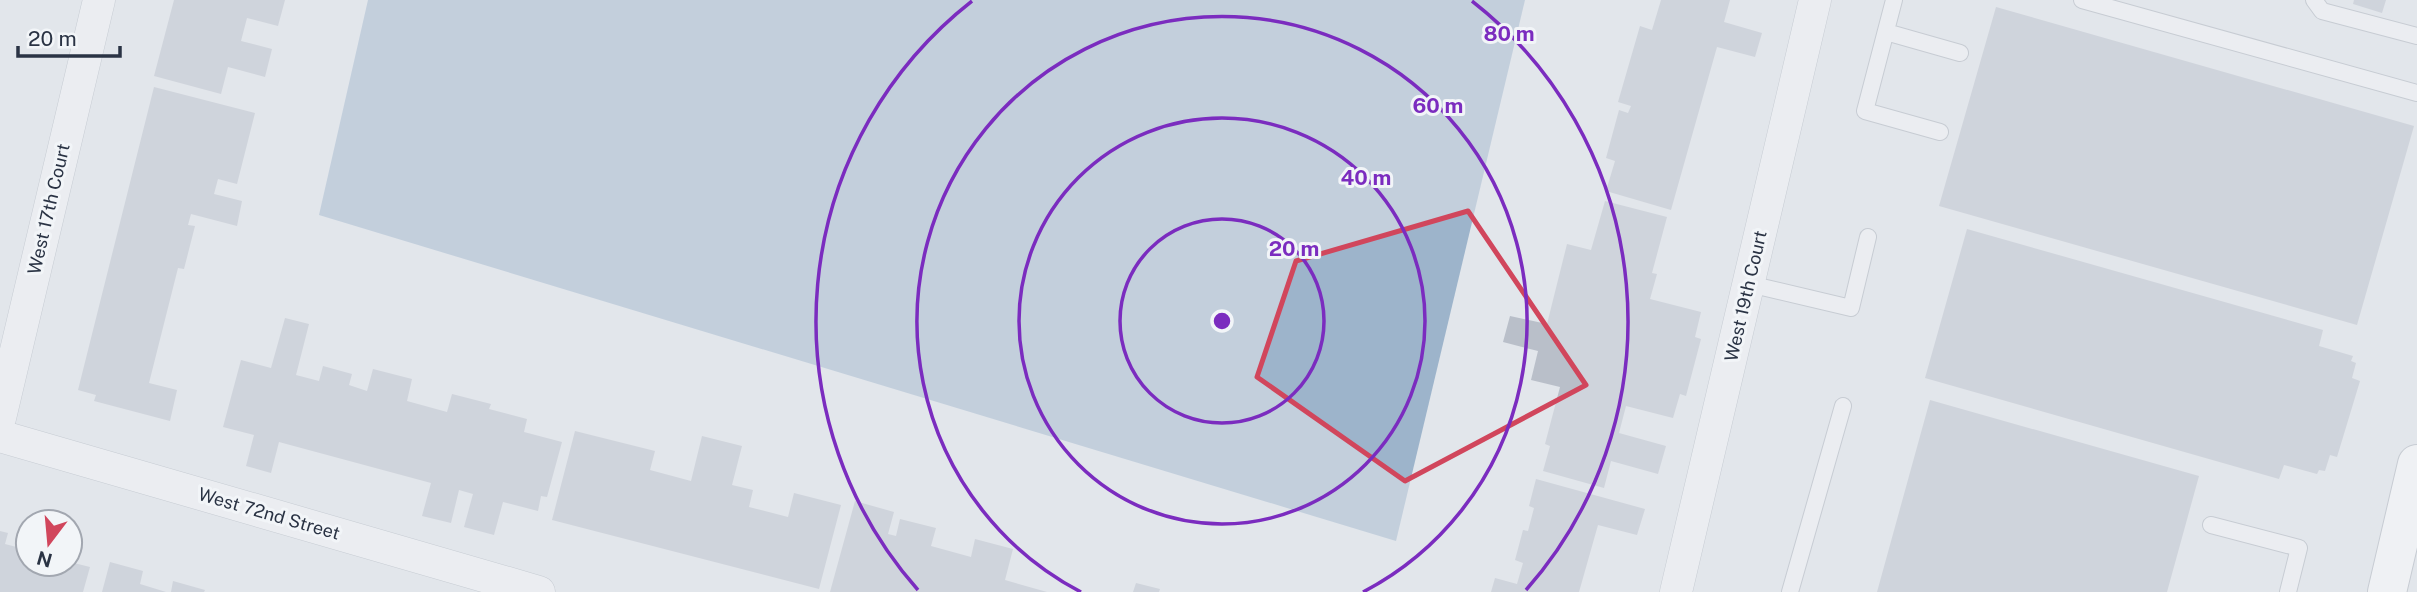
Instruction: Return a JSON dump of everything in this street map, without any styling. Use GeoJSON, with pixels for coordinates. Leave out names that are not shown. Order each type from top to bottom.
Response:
{"type":"FeatureCollection","features":[{"type":"Feature","properties":{"kind":"street","name":"West 17th Court"},"geometry":{"type":"LineString","coordinates":[[0,418],[99,0]]}},
{"type":"Feature","properties":{"kind":"street","name":"West 19th Court"},"geometry":{"type":"LineString","coordinates":[[1676,592],[1815,0]]}},
{"type":"Feature","properties":{"kind":"street","name":"West 72nd Street"},"geometry":{"type":"LineString","coordinates":[[0,436],[491,586],[539,592]]}},
{"type":"Feature","properties":{"kind":"street"},"geometry":{"type":"LineString","coordinates":[[2387,592],[2417,464]]}},
{"type":"Feature","properties":{"kind":"lane"},"geometry":{"type":"LineString","coordinates":[[1894,0],[1865,111],[1940,132]]}},
{"type":"Feature","properties":{"kind":"lane"},"geometry":{"type":"LineString","coordinates":[[2082,0],[2417,93]]}},
{"type":"Feature","properties":{"kind":"lane"},"geometry":{"type":"LineString","coordinates":[[2314,0],[2322,11],[2417,36]]}},
{"type":"Feature","properties":{"kind":"lane"},"geometry":{"type":"LineString","coordinates":[[1886,32],[1960,53]]}},
{"type":"Feature","properties":{"kind":"lane"},"geometry":{"type":"LineString","coordinates":[[1749,284],[1851,308],[1868,237]]}},
{"type":"Feature","properties":{"kind":"lane"},"geometry":{"type":"LineString","coordinates":[[1790,592],[1843,406]]}},
{"type":"Feature","properties":{"kind":"lane"},"geometry":{"type":"LineString","coordinates":[[2211,525],[2299,548],[2288,592]]}},
{"type":"Feature","properties":{"kind":"highlighted area"},"geometry":{"type":"Polygon","coordinates":[[[1468,211],[1586,385],[1405,481],[1257,377],[1296,261],[1468,211]]]}},
{"type":"Feature","properties":{"kind":"water"},"geometry":{"type":"Polygon","coordinates":[[[368,0],[1525,0],[1396,541],[319,215],[368,0]]]}},
{"type":"Feature","properties":{"kind":"building"},"geometry":{"type":"Polygon","coordinates":[[[174,0],[285,0],[278,26],[247,18],[241,41],[272,49],[265,77],[228,67],[221,94],[154,76],[174,0]]]}},
{"type":"Feature","properties":{"kind":"building"},"geometry":{"type":"Polygon","coordinates":[[[1661,0],[1730,0],[1724,22],[1762,33],[1755,57],[1717,47],[1671,210],[1606,191],[1615,161],[1606,158],[1619,110],[1628,113],[1631,106],[1618,102],[1640,26],[1652,30],[1661,0]]]}},
{"type":"Feature","properties":{"kind":"building"},"geometry":{"type":"Polygon","coordinates":[[[2354,0],[2386,0],[2382,13],[2353,4],[2354,0]]]}},
{"type":"Feature","properties":{"kind":"building"},"geometry":{"type":"Polygon","coordinates":[[[1996,7],[2414,126],[2357,325],[1939,206],[1996,7]]]}},
{"type":"Feature","properties":{"kind":"building"},"geometry":{"type":"Polygon","coordinates":[[[154,87],[255,113],[237,184],[218,179],[214,194],[242,201],[237,226],[191,214],[188,225],[195,226],[184,269],[178,268],[149,383],[177,390],[170,421],[94,401],[96,395],[78,390],[154,87]]]}},
{"type":"Feature","properties":{"kind":"building"},"geometry":{"type":"Polygon","coordinates":[[[1605,201],[1667,217],[1652,273],[1657,274],[1650,299],[1701,312],[1695,337],[1701,339],[1686,396],[1680,394],[1673,418],[1626,406],[1619,433],[1666,446],[1658,474],[1611,461],[1604,488],[1543,471],[1550,446],[1545,444],[1560,387],[1531,380],[1538,351],[1503,342],[1510,316],[1547,324],[1567,244],[1591,250],[1605,201]]]}},
{"type":"Feature","properties":{"kind":"building"},"geometry":{"type":"Polygon","coordinates":[[[1967,229],[2323,330],[2319,346],[2353,356],[2351,361],[2356,363],[2352,378],[2360,381],[2337,457],[2330,455],[2325,471],[2319,470],[2317,474],[2284,465],[2279,479],[1925,378],[1967,229]]]}},
{"type":"Feature","properties":{"kind":"building"},"geometry":{"type":"Polygon","coordinates":[[[285,318],[309,324],[296,375],[319,381],[323,366],[352,374],[349,385],[367,391],[373,369],[412,379],[407,401],[447,412],[452,394],[491,404],[489,409],[527,419],[524,432],[562,442],[547,497],[541,496],[538,511],[503,502],[494,535],[464,527],[473,494],[459,490],[451,523],[422,516],[431,483],[279,442],[271,473],[246,466],[254,435],[223,427],[241,360],[271,368],[285,318]]]}},
{"type":"Feature","properties":{"kind":"building"},"geometry":{"type":"Polygon","coordinates":[[[1930,400],[2199,476],[2167,592],[1877,592],[1930,400]]]}},
{"type":"Feature","properties":{"kind":"building"},"geometry":{"type":"Polygon","coordinates":[[[575,431],[655,451],[650,470],[691,481],[702,436],[742,446],[732,485],[753,490],[749,507],[788,517],[794,493],[841,505],[819,589],[552,520],[575,431]]]}},
{"type":"Feature","properties":{"kind":"building"},"geometry":{"type":"Polygon","coordinates":[[[1536,479],[1645,509],[1637,535],[1598,525],[1579,592],[1491,592],[1495,578],[1517,584],[1523,563],[1515,560],[1523,530],[1528,531],[1534,508],[1529,506],[1536,479]]]}},
{"type":"Feature","properties":{"kind":"building"},"geometry":{"type":"Polygon","coordinates":[[[855,501],[894,512],[888,534],[896,536],[900,519],[936,528],[931,546],[971,557],[975,539],[1013,549],[1005,580],[1047,592],[830,592],[855,501]]]}},
{"type":"Feature","properties":{"kind":"building"},"geometry":{"type":"Polygon","coordinates":[[[0,531],[8,533],[5,544],[14,546],[14,578],[84,578],[84,566],[90,567],[83,592],[0,592],[0,531]]]}},
{"type":"Feature","properties":{"kind":"building"},"geometry":{"type":"Polygon","coordinates":[[[110,562],[143,571],[140,584],[166,592],[102,592],[110,562]]]}},
{"type":"Feature","properties":{"kind":"building"},"geometry":{"type":"Polygon","coordinates":[[[173,581],[205,590],[171,592],[173,581]]]}},
{"type":"Feature","properties":{"kind":"building"},"geometry":{"type":"Polygon","coordinates":[[[1136,583],[1160,589],[1159,592],[1133,592],[1136,583]]]}}]}
